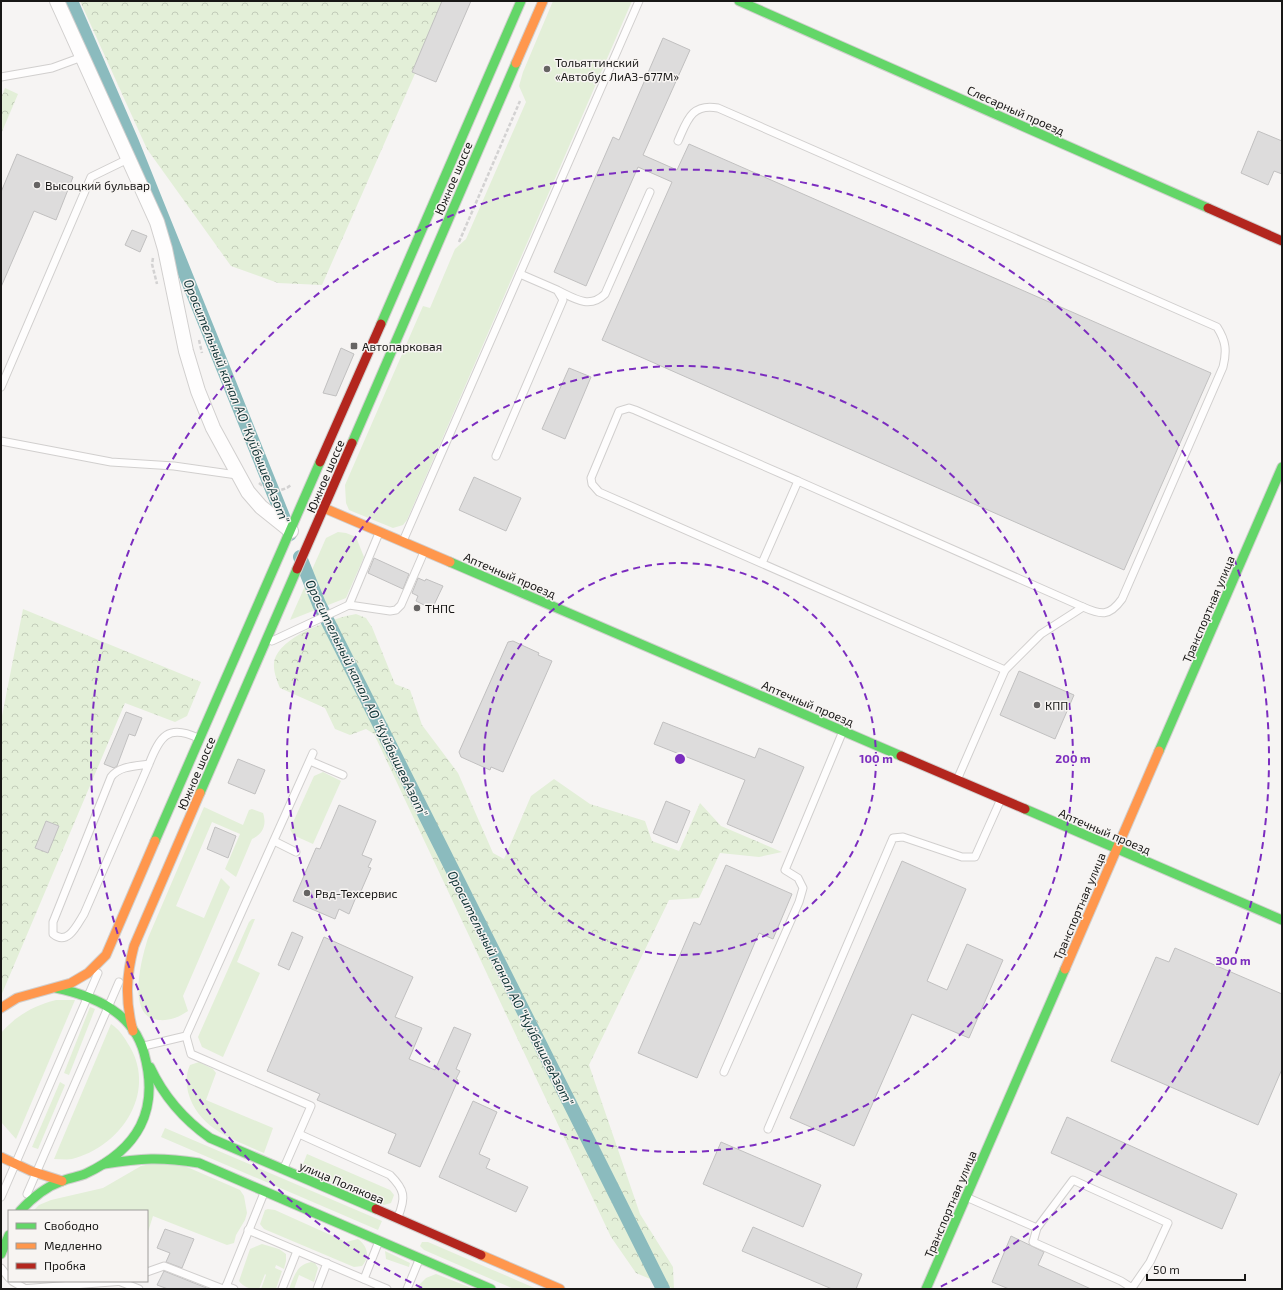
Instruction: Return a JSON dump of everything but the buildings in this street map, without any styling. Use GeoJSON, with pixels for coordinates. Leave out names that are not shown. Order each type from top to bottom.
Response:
{"type":"FeatureCollection","features":[{"type":"Feature","properties":{"kind":"main road","name":"Южное шоссе"},"geometry":{"type":"LineString","coordinates":[[1,1008],[17,998],[38,991],[56,988],[82,977],[106,955],[521,1]]}},
{"type":"Feature","properties":{"kind":"main road","name":"Южное шоссе"},"geometry":{"type":"LineString","coordinates":[[133,1031],[126,1008],[125,985],[128,966],[134,946],[543,1]]}},
{"type":"Feature","properties":{"kind":"main road","name":"Слесарный проезд"},"geometry":{"type":"LineString","coordinates":[[739,1],[1282,242]]}},
{"type":"Feature","properties":{"kind":"main road","name":"Транспортная улица"},"geometry":{"type":"LineString","coordinates":[[926,1289],[1282,467]]}},
{"type":"Feature","properties":{"kind":"main road","name":"Аптечный проезд"},"geometry":{"type":"LineString","coordinates":[[324,508],[1282,920]]}},
{"type":"Feature","properties":{"kind":"main road","name":"Южное шоссе"},"geometry":{"type":"LineString","coordinates":[[21,1210],[31,1199],[45,1189],[62,1181],[84,1174],[104,1164],[124,1148],[137,1135],[146,1117],[151,1097],[150,1079],[146,1058],[133,1031],[122,1016],[108,1006],[88,996],[56,988]]}},
{"type":"Feature","properties":{"kind":"main road","name":"улица Полякова"},"geometry":{"type":"LineString","coordinates":[[146,1058],[156,1082],[166,1098],[192,1126],[210,1138],[397,1219],[409,1228],[560,1289]]}},
{"type":"Feature","properties":{"kind":"main road"},"geometry":{"type":"LineString","coordinates":[[1,1157],[15,1166],[35,1174],[62,1181]]}},
{"type":"Feature","properties":{"kind":"main road"},"geometry":{"type":"LineString","coordinates":[[104,1164],[143,1158],[168,1158],[199,1163],[380,1241],[401,1246],[420,1258],[491,1289]]}},
{"type":"Feature","properties":{"kind":"main road"},"geometry":{"type":"LineString","coordinates":[[1,1254],[8,1237]]}},
{"type":"Feature","properties":{"kind":"street"},"geometry":{"type":"LineString","coordinates":[[57,1],[157,222],[166,249],[186,351],[198,391],[213,428],[237,475],[248,492],[261,507],[291,531]]}},
{"type":"Feature","properties":{"kind":"lane"},"geometry":{"type":"LineString","coordinates":[[402,542],[640,1]]}},
{"type":"Feature","properties":{"kind":"lane"},"geometry":{"type":"LineString","coordinates":[[1,77],[52,68],[82,56]]}},
{"type":"Feature","properties":{"kind":"lane"},"geometry":{"type":"LineString","coordinates":[[678,141],[688,118],[698,108],[707,106],[718,108],[1217,327],[1226,344],[1223,367],[1122,599],[1115,609],[1108,613],[1097,613],[628,408],[620,411],[601,450],[590,478],[592,484],[600,492],[1005,670]]}},
{"type":"Feature","properties":{"kind":"lane"},"geometry":{"type":"LineString","coordinates":[[1,387],[90,177],[128,159]]}},
{"type":"Feature","properties":{"kind":"lane"},"geometry":{"type":"LineString","coordinates":[[520,274],[584,302],[592,302],[601,298],[605,294],[650,192]]}},
{"type":"Feature","properties":{"kind":"lane"},"geometry":{"type":"LineString","coordinates":[[496,456],[561,306],[562,296],[557,290]]}},
{"type":"Feature","properties":{"kind":"lane"},"geometry":{"type":"LineString","coordinates":[[1,441],[111,462],[174,466],[237,475]]}},
{"type":"Feature","properties":{"kind":"lane"},"geometry":{"type":"LineString","coordinates":[[762,563],[798,481]]}},
{"type":"Feature","properties":{"kind":"lane"},"geometry":{"type":"LineString","coordinates":[[349,605],[379,532]]}},
{"type":"Feature","properties":{"kind":"lane"},"geometry":{"type":"LineString","coordinates":[[264,644],[349,605],[390,611],[396,610],[401,605],[424,552]]}},
{"type":"Feature","properties":{"kind":"lane"},"geometry":{"type":"LineString","coordinates":[[957,780],[1005,670],[1041,634],[1083,607]]}},
{"type":"Feature","properties":{"kind":"lane"},"geometry":{"type":"LineString","coordinates":[[149,764],[123,769],[115,772],[111,777],[53,922],[53,934],[57,937],[62,938],[68,936],[84,914],[149,764],[156,747],[164,737],[172,732],[180,731],[200,739]]}},
{"type":"Feature","properties":{"kind":"lane"},"geometry":{"type":"LineString","coordinates":[[724,1072],[799,902],[803,888],[798,878],[784,870],[843,731]]}},
{"type":"Feature","properties":{"kind":"lane"},"geometry":{"type":"LineString","coordinates":[[283,1170],[311,1106],[191,1054],[186,1036],[313,753]]}},
{"type":"Feature","properties":{"kind":"lane"},"geometry":{"type":"LineString","coordinates":[[310,761],[343,775]]}},
{"type":"Feature","properties":{"kind":"lane"},"geometry":{"type":"LineString","coordinates":[[768,1129],[893,838],[903,837],[962,857],[975,857],[1001,799]]}},
{"type":"Feature","properties":{"kind":"lane"},"geometry":{"type":"LineString","coordinates":[[274,841],[296,852]]}},
{"type":"Feature","properties":{"kind":"lane"},"geometry":{"type":"LineString","coordinates":[[20,1210],[134,946]]}},
{"type":"Feature","properties":{"kind":"lane"},"geometry":{"type":"LineString","coordinates":[[1,1197],[106,955]]}},
{"type":"Feature","properties":{"kind":"lane"},"geometry":{"type":"LineString","coordinates":[[142,1047],[186,1036]]}},
{"type":"Feature","properties":{"kind":"lane"},"geometry":{"type":"LineString","coordinates":[[299,1134],[390,1175],[400,1185],[403,1195],[402,1207],[397,1219]]}},
{"type":"Feature","properties":{"kind":"lane"},"geometry":{"type":"LineString","coordinates":[[1072,1180],[1168,1223],[1150,1262],[1132,1288],[1121,1280],[1033,1242],[1037,1228],[1072,1180]]}},
{"type":"Feature","properties":{"kind":"lane"},"geometry":{"type":"LineString","coordinates":[[225,1288],[265,1191]]}},
{"type":"Feature","properties":{"kind":"lane"},"geometry":{"type":"LineString","coordinates":[[966,1197],[1037,1228]]}},
{"type":"Feature","properties":{"kind":"lane"},"geometry":{"type":"LineString","coordinates":[[248,1230],[387,1289]]}},
{"type":"Feature","properties":{"kind":"lane"},"geometry":{"type":"LineString","coordinates":[[364,1279],[380,1241]]}},
{"type":"Feature","properties":{"kind":"lane"},"geometry":{"type":"LineString","coordinates":[[282,1289],[297,1251]]}},
{"type":"Feature","properties":{"kind":"lane"},"geometry":{"type":"LineString","coordinates":[[407,1289],[420,1258]]}},
{"type":"Feature","properties":{"kind":"lane"},"geometry":{"type":"LineString","coordinates":[[317,1289],[327,1263]]}},
{"type":"Feature","properties":{"kind":"lane"},"geometry":{"type":"LineString","coordinates":[[148,1272],[164,1266],[225,1288],[234,1289]]}},
{"type":"Feature","properties":{"kind":"lane"},"geometry":{"type":"LineString","coordinates":[[1,1268],[8,1277]]}},
{"type":"Feature","properties":{"kind":"lane"},"geometry":{"type":"LineString","coordinates":[[13,1282],[23,1289],[122,1285],[139,1289]]}},
{"type":"Feature","properties":{"kind":"path"},"geometry":{"type":"LineString","coordinates":[[153,256],[152,264],[157,285]]}},
{"type":"Feature","properties":{"kind":"path"},"geometry":{"type":"LineString","coordinates":[[198,336],[204,359]]}},
{"type":"Feature","properties":{"kind":"path"},"geometry":{"type":"LineString","coordinates":[[255,476],[263,486],[278,490],[288,488],[295,483]]}},
{"type":"Feature","properties":{"kind":"green space"},"geometry":{"type":"Polygon","coordinates":[[[80,1],[447,1],[322,285],[278,283],[231,266],[147,149],[80,1]]]}},
{"type":"Feature","properties":{"kind":"green space"},"geometry":{"type":"Polygon","coordinates":[[[553,1],[632,1],[407,520],[403,525],[393,528],[349,510],[346,503],[345,485],[423,306],[430,308],[455,249],[466,239],[526,102],[519,86],[523,72],[553,1]]]}},
{"type":"Feature","properties":{"kind":"green space"},"geometry":{"type":"Polygon","coordinates":[[[5,88],[18,94],[1,134],[1,98],[5,88]]]}},
{"type":"Feature","properties":{"kind":"green space"},"geometry":{"type":"Polygon","coordinates":[[[338,532],[356,537],[364,557],[346,598],[290,620],[326,538],[338,532]]]}},
{"type":"Feature","properties":{"kind":"green space"},"geometry":{"type":"Polygon","coordinates":[[[23,609],[201,682],[187,716],[175,722],[125,703],[1,996],[1,721],[23,609]]]}},
{"type":"Feature","properties":{"kind":"green space"},"geometry":{"type":"Polygon","coordinates":[[[356,614],[366,618],[372,627],[395,684],[410,690],[422,725],[458,773],[493,853],[504,859],[531,796],[554,779],[590,804],[645,821],[652,841],[679,851],[700,803],[721,826],[782,852],[759,857],[720,853],[699,898],[669,900],[589,1065],[640,1214],[673,1267],[674,1289],[636,1273],[611,1237],[374,734],[366,729],[350,735],[335,729],[325,708],[280,688],[274,664],[276,656],[282,648],[300,634],[312,628],[335,619],[356,614]]]}},
{"type":"Feature","properties":{"kind":"green space"},"geometry":{"type":"Polygon","coordinates":[[[323,772],[341,781],[313,844],[293,835],[290,829],[314,776],[323,772]]]}},
{"type":"Feature","properties":{"kind":"green space"},"geometry":{"type":"Polygon","coordinates":[[[204,807],[243,825],[249,810],[252,809],[263,813],[265,821],[263,829],[259,835],[252,839],[236,877],[225,869],[240,834],[212,822],[176,906],[204,918],[221,878],[230,887],[183,996],[188,1011],[174,1018],[159,1020],[149,1017],[142,1009],[138,985],[142,959],[148,938],[204,807]]]}},
{"type":"Feature","properties":{"kind":"green space"},"geometry":{"type":"Polygon","coordinates":[[[252,919],[255,919],[237,962],[260,973],[223,1057],[202,1047],[198,1037],[249,922],[252,919]]]}},
{"type":"Feature","properties":{"kind":"green space"},"geometry":{"type":"Polygon","coordinates":[[[56,1000],[75,1000],[16,1139],[1,1122],[1,1033],[19,1016],[33,1008],[56,1000]]]}},
{"type":"Feature","properties":{"kind":"green space"},"geometry":{"type":"Polygon","coordinates":[[[90,1007],[95,1009],[69,1075],[64,1073],[90,1007]]]}},
{"type":"Feature","properties":{"kind":"green space"},"geometry":{"type":"Polygon","coordinates":[[[111,1024],[126,1040],[137,1065],[139,1083],[136,1100],[129,1116],[119,1131],[105,1143],[89,1153],[72,1159],[54,1159],[111,1024]]]}},
{"type":"Feature","properties":{"kind":"green space"},"geometry":{"type":"Polygon","coordinates":[[[199,1062],[213,1069],[216,1073],[206,1100],[273,1128],[264,1153],[218,1131],[208,1124],[200,1115],[193,1105],[188,1092],[187,1082],[187,1075],[190,1065],[199,1062]]]}},
{"type":"Feature","properties":{"kind":"green space"},"geometry":{"type":"Polygon","coordinates":[[[60,1082],[65,1085],[38,1149],[32,1147],[60,1082]]]}},
{"type":"Feature","properties":{"kind":"green space"},"geometry":{"type":"Polygon","coordinates":[[[165,1128],[382,1221],[378,1230],[161,1137],[165,1128]]]}},
{"type":"Feature","properties":{"kind":"green space"},"geometry":{"type":"Polygon","coordinates":[[[307,1154],[390,1190],[394,1195],[391,1203],[384,1205],[301,1169],[307,1154]]]}},
{"type":"Feature","properties":{"kind":"green space"},"geometry":{"type":"Polygon","coordinates":[[[171,1160],[240,1190],[244,1196],[247,1213],[245,1220],[236,1235],[234,1243],[227,1245],[153,1216],[148,1232],[148,1210],[34,1210],[39,1205],[51,1200],[103,1188],[141,1166],[171,1160]]]}},
{"type":"Feature","properties":{"kind":"green space"},"geometry":{"type":"Polygon","coordinates":[[[265,1210],[275,1210],[346,1242],[358,1239],[367,1251],[365,1262],[362,1266],[354,1267],[264,1229],[260,1224],[265,1210]]]}},
{"type":"Feature","properties":{"kind":"green space"},"geometry":{"type":"Polygon","coordinates":[[[422,1242],[428,1242],[537,1289],[514,1289],[424,1250],[420,1246],[422,1242]]]}},
{"type":"Feature","properties":{"kind":"green space"},"geometry":{"type":"Polygon","coordinates":[[[262,1244],[279,1249],[286,1254],[284,1269],[276,1265],[275,1268],[282,1271],[276,1289],[261,1289],[266,1275],[265,1274],[259,1289],[248,1288],[239,1281],[250,1249],[262,1244]]]}},
{"type":"Feature","properties":{"kind":"green space"},"geometry":{"type":"Polygon","coordinates":[[[385,1251],[410,1263],[409,1267],[386,1259],[385,1251]]]}},
{"type":"Feature","properties":{"kind":"green space"},"geometry":{"type":"Polygon","coordinates":[[[311,1262],[315,1263],[318,1268],[314,1282],[299,1275],[294,1289],[289,1289],[296,1272],[302,1266],[311,1262]]]}},
{"type":"Feature","properties":{"kind":"green space"},"geometry":{"type":"Polygon","coordinates":[[[436,1274],[474,1289],[416,1288],[426,1278],[436,1274]]]}},
{"type":"Feature","properties":{"kind":"waterway","name":"Оросительный канал АО \"КуйбышевАзот\""},"geometry":{"type":"LineString","coordinates":[[71,1],[132,142],[290,534]]}},
{"type":"Feature","properties":{"kind":"waterway","name":"Оросительный канал АО \"КуйбышевАзот\""},"geometry":{"type":"LineString","coordinates":[[300,557],[319,604],[663,1289]]}},
{"type":"Feature","properties":{"kind":"traffic: fast"},"geometry":{"type":"LineString","coordinates":[[381,324],[521,1]]}},
{"type":"Feature","properties":{"kind":"traffic: fast"},"geometry":{"type":"LineString","coordinates":[[739,1],[1208,208]]}},
{"type":"Feature","properties":{"kind":"traffic: fast"},"geometry":{"type":"LineString","coordinates":[[352,443],[516,63]]}},
{"type":"Feature","properties":{"kind":"traffic: fast"},"geometry":{"type":"LineString","coordinates":[[155,841],[320,462]]}},
{"type":"Feature","properties":{"kind":"traffic: fast"},"geometry":{"type":"LineString","coordinates":[[1159,751],[1282,467]]}},
{"type":"Feature","properties":{"kind":"traffic: fast"},"geometry":{"type":"LineString","coordinates":[[450,562],[901,756]]}},
{"type":"Feature","properties":{"kind":"traffic: fast"},"geometry":{"type":"LineString","coordinates":[[200,793],[297,569]]}},
{"type":"Feature","properties":{"kind":"traffic: fast"},"geometry":{"type":"LineString","coordinates":[[1025,809],[1282,920]]}},
{"type":"Feature","properties":{"kind":"traffic: fast"},"geometry":{"type":"LineString","coordinates":[[926,1289],[1065,969]]}},
{"type":"Feature","properties":{"kind":"traffic: fast"},"geometry":{"type":"LineString","coordinates":[[21,1210],[34,1197],[50,1186],[85,1174],[119,1153],[131,1140],[140,1126],[146,1110],[149,1093],[148,1074],[144,1053],[139,1039],[131,1027],[110,1008],[98,1001],[70,991],[56,988]]}},
{"type":"Feature","properties":{"kind":"traffic: fast"},"geometry":{"type":"LineString","coordinates":[[150,1067],[161,1088],[175,1107],[200,1131],[210,1138],[376,1209]]}},
{"type":"Feature","properties":{"kind":"traffic: fast"},"geometry":{"type":"LineString","coordinates":[[104,1164],[129,1160],[151,1159],[199,1163],[491,1289]]}},
{"type":"Feature","properties":{"kind":"traffic: fast"},"geometry":{"type":"LineString","coordinates":[[1,1254],[8,1237]]}},
{"type":"Feature","properties":{"kind":"traffic: slow"},"geometry":{"type":"LineString","coordinates":[[516,63],[543,1]]}},
{"type":"Feature","properties":{"kind":"traffic: slow"},"geometry":{"type":"LineString","coordinates":[[324,508],[450,562]]}},
{"type":"Feature","properties":{"kind":"traffic: slow"},"geometry":{"type":"LineString","coordinates":[[1065,969],[1159,751]]}},
{"type":"Feature","properties":{"kind":"traffic: slow"},"geometry":{"type":"LineString","coordinates":[[133,1031],[130,1020],[128,999],[128,978],[134,946],[200,793]]}},
{"type":"Feature","properties":{"kind":"traffic: slow"},"geometry":{"type":"LineString","coordinates":[[1,1008],[17,998],[71,983],[88,973],[106,955],[155,841]]}},
{"type":"Feature","properties":{"kind":"traffic: slow"},"geometry":{"type":"LineString","coordinates":[[1,1157],[31,1171],[62,1181]]}},
{"type":"Feature","properties":{"kind":"traffic: slow"},"geometry":{"type":"LineString","coordinates":[[481,1255],[560,1289]]}},
{"type":"Feature","properties":{"kind":"traffic: jam"},"geometry":{"type":"LineString","coordinates":[[1208,208],[1282,241]]}},
{"type":"Feature","properties":{"kind":"traffic: jam"},"geometry":{"type":"LineString","coordinates":[[320,462],[381,324]]}},
{"type":"Feature","properties":{"kind":"traffic: jam"},"geometry":{"type":"LineString","coordinates":[[297,569],[352,443]]}},
{"type":"Feature","properties":{"kind":"traffic: jam"},"geometry":{"type":"LineString","coordinates":[[901,756],[1025,809]]}},
{"type":"Feature","properties":{"kind":"traffic: jam"},"geometry":{"type":"LineString","coordinates":[[376,1209],[481,1255]]}},
{"type":"Feature","properties":{"kind":"place","name":"Тольяттинский «Автобус ЛиАЗ-677М»"},"geometry":{"type":"Point","coordinates":[547,69]}},
{"type":"Feature","properties":{"kind":"place","name":"Высоцкий бульвар"},"geometry":{"type":"Point","coordinates":[37,185]}},
{"type":"Feature","properties":{"kind":"place","name":"Автопарковая"},"geometry":{"type":"Point","coordinates":[354,346]}},
{"type":"Feature","properties":{"kind":"place","name":"ТНПС"},"geometry":{"type":"Point","coordinates":[417,608]}},
{"type":"Feature","properties":{"kind":"place","name":"КПП"},"geometry":{"type":"Point","coordinates":[1037,705]}},
{"type":"Feature","properties":{"kind":"place","name":"Рвд-Техсервис"},"geometry":{"type":"Point","coordinates":[307,893]}}]}
